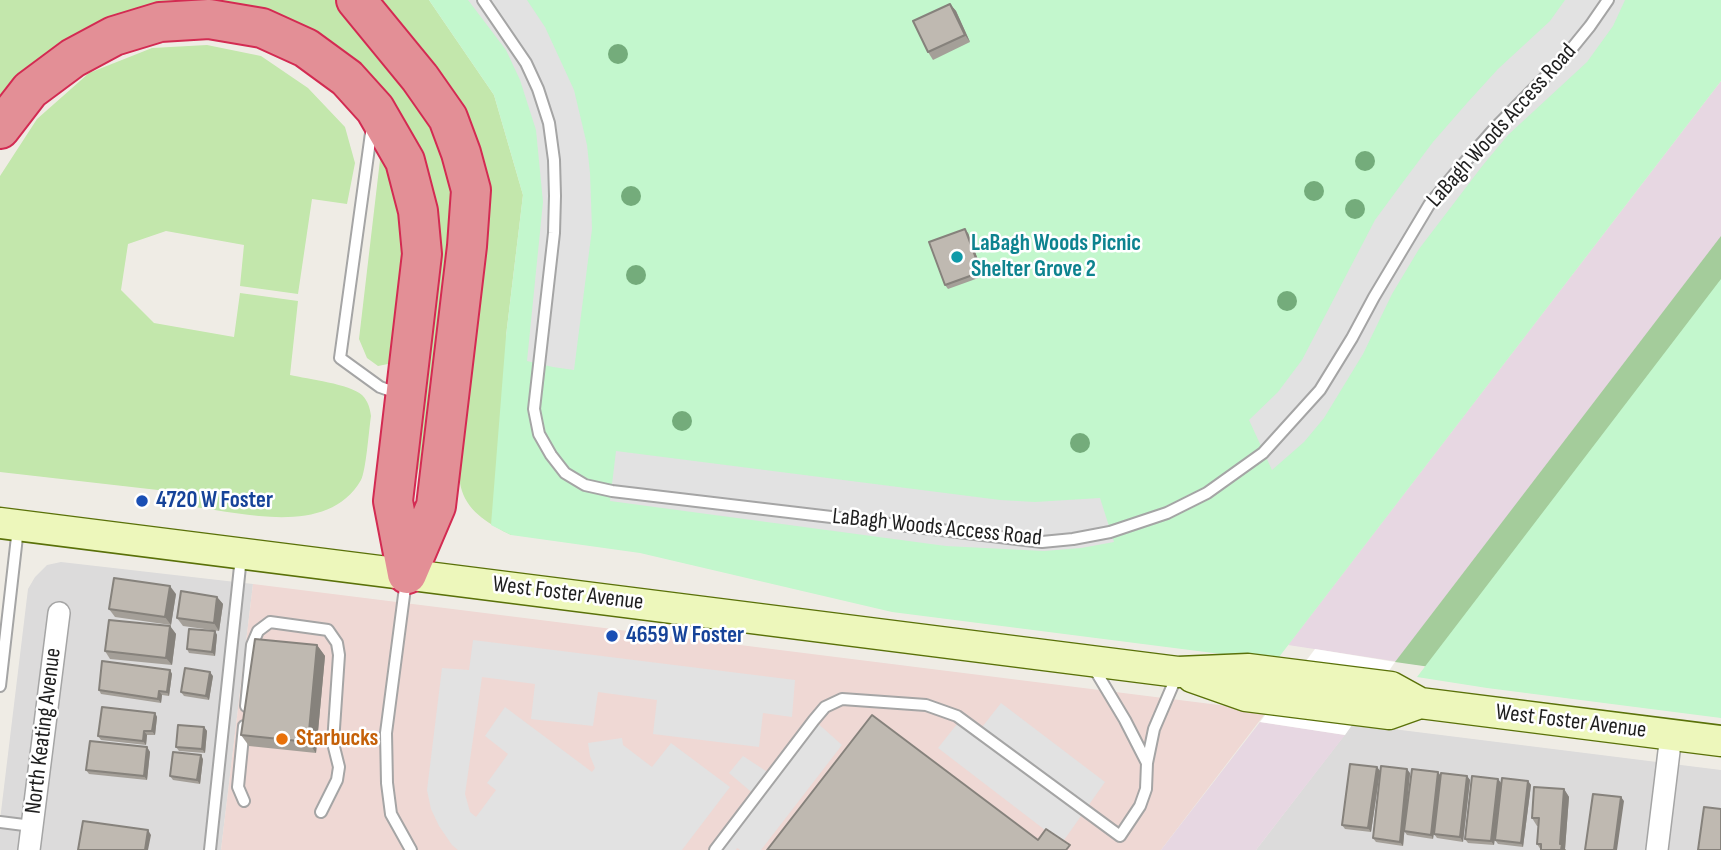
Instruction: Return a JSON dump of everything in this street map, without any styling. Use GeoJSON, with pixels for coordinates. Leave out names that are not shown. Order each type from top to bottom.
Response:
{"type":"FeatureCollection","features":[{"type":"Feature","properties":{"kind":"highway"},"geometry":{"type":"LineString","coordinates":[[356,0],[420,78],[448,118],[471,190],[467,246],[436,506],[407,574]]}},
{"type":"Feature","properties":{"kind":"highway"},"geometry":{"type":"LineString","coordinates":[[0,129],[30,90],[74,58],[114,36],[160,22],[209,19],[262,29],[306,48],[347,78],[375,109],[405,161],[418,211],[422,254],[393,501],[407,574]]}},
{"type":"Feature","properties":{"kind":"main road","name":"West Foster Avenue"},"geometry":{"type":"LineString","coordinates":[[9,524],[1178,672],[1261,670],[1391,687],[1420,703],[1721,741]]}},
{"type":"Feature","properties":{"kind":"street","name":"North Keating Avenue"},"geometry":{"type":"LineString","coordinates":[[29,850],[59,612]]}},
{"type":"Feature","properties":{"kind":"street"},"geometry":{"type":"LineString","coordinates":[[1657,850],[1671,735]]}},
{"type":"Feature","properties":{"kind":"lane","name":"LaBagh Woods Access Road"},"geometry":{"type":"LineString","coordinates":[[483,0],[526,62],[549,123],[554,160],[554,233],[534,409],[539,434],[565,473],[585,485],[612,491],[1042,542],[1110,532],[1167,513],[1206,493],[1263,453],[1320,390],[1429,205],[1496,127],[1564,58],[1608,0]]}},
{"type":"Feature","properties":{"kind":"lane"},"geometry":{"type":"LineString","coordinates":[[375,109],[340,358],[380,387],[407,396]]}},
{"type":"Feature","properties":{"kind":"lane"},"geometry":{"type":"LineString","coordinates":[[0,686],[9,524]]}},
{"type":"Feature","properties":{"kind":"lane"},"geometry":{"type":"LineString","coordinates":[[209,850],[242,553]]}},
{"type":"Feature","properties":{"kind":"lane"},"geometry":{"type":"LineString","coordinates":[[407,574],[386,733],[391,814],[411,850]]}},
{"type":"Feature","properties":{"kind":"lane"},"geometry":{"type":"LineString","coordinates":[[244,801],[238,787],[252,645],[258,631],[270,622],[328,630],[337,643],[339,654],[333,743],[339,767],[337,780],[321,812]]}},
{"type":"Feature","properties":{"kind":"lane"},"geometry":{"type":"LineString","coordinates":[[1089,661],[1125,720],[1147,763]]}},
{"type":"Feature","properties":{"kind":"lane"},"geometry":{"type":"LineString","coordinates":[[715,850],[825,707],[842,699],[926,705],[957,716],[1120,836],[1140,806],[1146,789],[1147,763],[1154,729],[1178,672]]}},
{"type":"Feature","properties":{"kind":"lane"},"geometry":{"type":"LineString","coordinates":[[0,822],[32,826]]}},
{"type":"Feature","properties":{"kind":"shaded area"},"geometry":{"type":"Polygon","coordinates":[[[468,0],[527,0],[545,27],[574,90],[587,145],[592,229],[574,370],[527,361],[543,202],[536,130],[520,80],[506,50],[468,0]]]}},
{"type":"Feature","properties":{"kind":"shaded area"},"geometry":{"type":"Polygon","coordinates":[[[1565,0],[1625,0],[1613,26],[1587,62],[1508,135],[1419,249],[1392,294],[1363,354],[1324,418],[1304,442],[1272,470],[1249,420],[1278,392],[1302,360],[1375,220],[1433,142],[1498,69],[1550,21],[1565,0]]]}},
{"type":"Feature","properties":{"kind":"shaded area"},"geometry":{"type":"Polygon","coordinates":[[[1721,81],[1721,279],[1426,666],[1288,645],[1721,81]]]}},
{"type":"Feature","properties":{"kind":"shaded area"},"geometry":{"type":"Polygon","coordinates":[[[616,451],[1000,500],[1035,502],[1100,498],[1114,542],[1044,551],[946,546],[610,501],[616,451]]]}},
{"type":"Feature","properties":{"kind":"shaded area"},"geometry":{"type":"Polygon","coordinates":[[[61,562],[253,584],[221,850],[0,850],[0,820],[28,589],[47,565],[61,562]]]}},
{"type":"Feature","properties":{"kind":"shaded area"},"geometry":{"type":"Polygon","coordinates":[[[253,584],[1267,711],[1161,850],[221,850],[253,584]]]}},
{"type":"Feature","properties":{"kind":"shaded area"},"geometry":{"type":"Polygon","coordinates":[[[473,640],[795,680],[792,717],[763,713],[759,747],[653,734],[657,700],[598,692],[593,726],[531,719],[535,684],[482,677],[465,794],[470,812],[476,817],[496,790],[487,783],[508,754],[485,736],[505,707],[592,772],[595,768],[588,743],[622,738],[623,745],[652,767],[671,743],[730,787],[682,850],[458,850],[439,826],[431,809],[427,790],[442,668],[469,670],[473,640]]]}},
{"type":"Feature","properties":{"kind":"shaded area"},"geometry":{"type":"Polygon","coordinates":[[[1001,703],[1105,782],[1062,843],[938,748],[961,719],[979,731],[1001,703]]]}},
{"type":"Feature","properties":{"kind":"shaded area"},"geometry":{"type":"Polygon","coordinates":[[[814,720],[842,745],[761,850],[715,850],[756,796],[729,773],[743,756],[772,775],[814,720]]]}},
{"type":"Feature","properties":{"kind":"shaded area"},"geometry":{"type":"Polygon","coordinates":[[[1260,722],[1345,735],[1256,850],[1161,850],[1260,722]]]}},
{"type":"Feature","properties":{"kind":"shaded area"},"geometry":{"type":"Polygon","coordinates":[[[1353,724],[1721,770],[1721,850],[1256,850],[1353,724]]]}},
{"type":"Feature","properties":{"kind":"green space"},"geometry":{"type":"Polygon","coordinates":[[[0,0],[339,0],[441,137],[456,207],[448,237],[424,452],[414,484],[439,242],[378,96],[170,11],[0,111],[0,0]]]}},
{"type":"Feature","properties":{"kind":"green space"},"geometry":{"type":"Polygon","coordinates":[[[377,0],[429,0],[494,95],[523,195],[506,336],[511,535],[470,506],[462,491],[457,463],[480,177],[377,0]]]}},
{"type":"Feature","properties":{"kind":"green space"},"geometry":{"type":"Polygon","coordinates":[[[429,0],[1721,0],[1721,81],[1276,661],[892,612],[640,553],[511,535],[491,525],[506,336],[523,195],[494,95],[429,0]]]}},
{"type":"Feature","properties":{"kind":"green space"},"geometry":{"type":"Polygon","coordinates":[[[207,45],[261,56],[308,88],[345,127],[355,163],[347,204],[312,199],[298,294],[240,286],[244,245],[166,231],[128,244],[121,290],[154,323],[234,337],[240,293],[298,301],[290,375],[356,391],[366,400],[371,416],[361,480],[347,498],[329,509],[308,515],[286,517],[238,514],[195,507],[193,494],[0,472],[0,176],[37,119],[89,73],[152,48],[207,45]]]}},
{"type":"Feature","properties":{"kind":"green space"},"geometry":{"type":"Polygon","coordinates":[[[388,158],[405,233],[390,358],[388,364],[378,366],[367,358],[359,339],[380,160],[388,158]]]}},
{"type":"Feature","properties":{"kind":"green space"},"geometry":{"type":"Polygon","coordinates":[[[1721,236],[1721,471],[1564,686],[1395,662],[1721,236]]]}},
{"type":"Feature","properties":{"kind":"green space"},"geometry":{"type":"Polygon","coordinates":[[[1721,279],[1721,718],[1417,677],[1721,279]]]}},
{"type":"Feature","properties":{"kind":"pier"},"geometry":{"type":"Polygon","coordinates":[[[1315,649],[1395,662],[1345,735],[1260,722],[1315,649]]]}},
{"type":"Feature","properties":{"kind":"building"},"geometry":{"type":"Polygon","coordinates":[[[950,4],[965,35],[928,52],[913,21],[950,4]]]}},
{"type":"Feature","properties":{"kind":"building","name":"LaBagh Woods Picnic Shelter Grove 2"},"geometry":{"type":"Polygon","coordinates":[[[965,229],[981,272],[945,285],[929,242],[965,229]]]}},
{"type":"Feature","properties":{"kind":"building"},"geometry":{"type":"Polygon","coordinates":[[[114,578],[170,586],[165,617],[109,609],[114,578]]]}},
{"type":"Feature","properties":{"kind":"building"},"geometry":{"type":"Polygon","coordinates":[[[181,591],[217,597],[214,623],[177,618],[181,591]]]}},
{"type":"Feature","properties":{"kind":"building"},"geometry":{"type":"Polygon","coordinates":[[[109,620],[170,626],[166,658],[105,651],[109,620]]]}},
{"type":"Feature","properties":{"kind":"building"},"geometry":{"type":"Polygon","coordinates":[[[189,629],[215,631],[212,652],[187,649],[189,629]]]}},
{"type":"Feature","properties":{"kind":"building"},"geometry":{"type":"Polygon","coordinates":[[[255,639],[317,645],[308,742],[241,735],[255,639]]]}},
{"type":"Feature","properties":{"kind":"building"},"geometry":{"type":"Polygon","coordinates":[[[102,661],[170,670],[167,692],[159,691],[158,699],[99,690],[102,661]]]}},
{"type":"Feature","properties":{"kind":"building"},"geometry":{"type":"Polygon","coordinates":[[[185,668],[210,672],[206,696],[181,692],[185,668]]]}},
{"type":"Feature","properties":{"kind":"building"},"geometry":{"type":"Polygon","coordinates":[[[102,707],[155,713],[152,731],[144,731],[143,741],[98,736],[102,707]]]}},
{"type":"Feature","properties":{"kind":"building"},"geometry":{"type":"Polygon","coordinates":[[[872,715],[1038,840],[1046,829],[1070,845],[1066,850],[767,850],[872,715]]]}},
{"type":"Feature","properties":{"kind":"building"},"geometry":{"type":"Polygon","coordinates":[[[178,725],[204,727],[202,749],[176,747],[178,725]]]}},
{"type":"Feature","properties":{"kind":"building"},"geometry":{"type":"Polygon","coordinates":[[[90,741],[147,747],[144,776],[86,770],[90,741]]]}},
{"type":"Feature","properties":{"kind":"building"},"geometry":{"type":"Polygon","coordinates":[[[173,752],[201,755],[197,780],[170,776],[173,752]]]}},
{"type":"Feature","properties":{"kind":"building"},"geometry":{"type":"Polygon","coordinates":[[[1350,764],[1377,767],[1368,828],[1342,825],[1350,764]]]}},
{"type":"Feature","properties":{"kind":"building"},"geometry":{"type":"Polygon","coordinates":[[[1381,766],[1407,769],[1400,842],[1373,838],[1381,766]]]}},
{"type":"Feature","properties":{"kind":"building"},"geometry":{"type":"Polygon","coordinates":[[[1412,769],[1438,772],[1431,835],[1404,831],[1412,769]]]}},
{"type":"Feature","properties":{"kind":"building"},"geometry":{"type":"Polygon","coordinates":[[[1441,773],[1467,776],[1460,837],[1434,834],[1441,773]]]}},
{"type":"Feature","properties":{"kind":"building"},"geometry":{"type":"Polygon","coordinates":[[[1472,776],[1498,779],[1491,841],[1465,839],[1472,776]]]}},
{"type":"Feature","properties":{"kind":"building"},"geometry":{"type":"Polygon","coordinates":[[[1502,778],[1528,781],[1521,843],[1495,840],[1502,778]]]}},
{"type":"Feature","properties":{"kind":"building"},"geometry":{"type":"Polygon","coordinates":[[[1534,787],[1564,789],[1561,850],[1541,850],[1541,844],[1537,844],[1539,818],[1532,818],[1534,787]]]}},
{"type":"Feature","properties":{"kind":"building"},"geometry":{"type":"Polygon","coordinates":[[[1593,794],[1621,797],[1614,850],[1585,850],[1593,794]]]}},
{"type":"Feature","properties":{"kind":"building"},"geometry":{"type":"Polygon","coordinates":[[[1704,807],[1721,809],[1721,850],[1698,850],[1704,807]]]}},
{"type":"Feature","properties":{"kind":"building"},"geometry":{"type":"Polygon","coordinates":[[[83,821],[148,830],[145,850],[78,850],[83,821]]]}},
{"type":"Feature","properties":{"kind":"place","name":"LaBagh Woods Picnic Shelter Grove 2"},"geometry":{"type":"Point","coordinates":[957,257]}},
{"type":"Feature","properties":{"kind":"place","name":"4720 W Foster"},"geometry":{"type":"Point","coordinates":[142,501]}},
{"type":"Feature","properties":{"kind":"place","name":"4659 W Foster"},"geometry":{"type":"Point","coordinates":[612,636]}},
{"type":"Feature","properties":{"kind":"place","name":"Starbucks"},"geometry":{"type":"Point","coordinates":[282,739]}}]}
